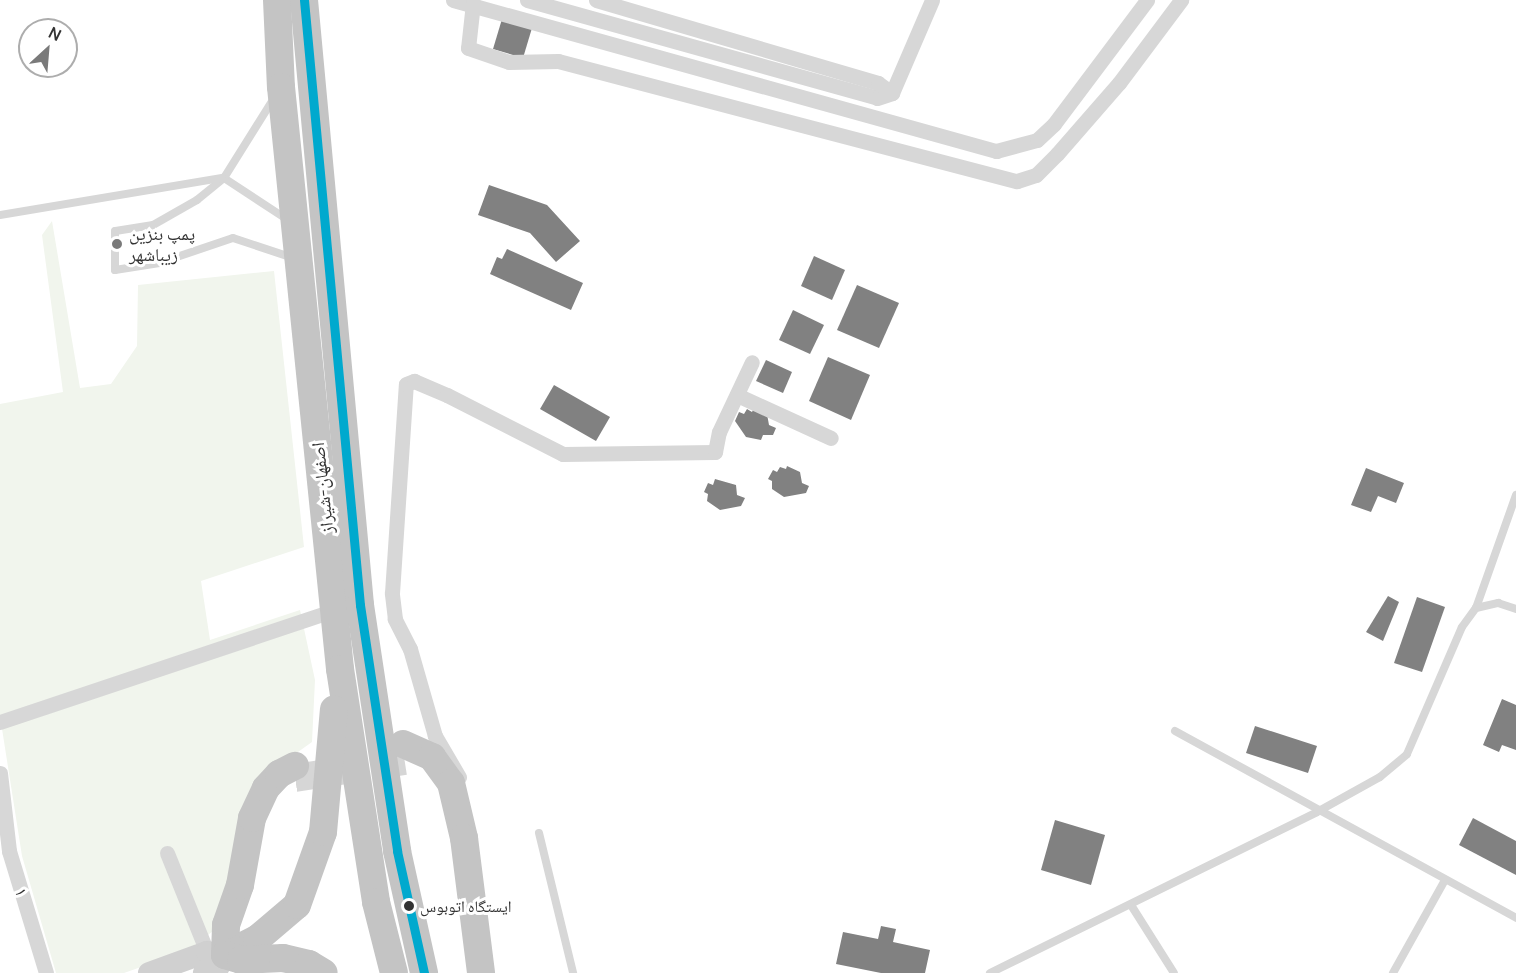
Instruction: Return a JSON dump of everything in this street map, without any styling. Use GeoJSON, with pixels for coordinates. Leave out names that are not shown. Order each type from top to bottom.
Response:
{"type":"FeatureCollection","features":[{"type":"Feature","properties":{"kind":"highway","name":"اصفهان-شیراز"},"geometry":{"type":"LineString","coordinates":[[277,0],[281,87],[297,259],[340,669],[376,902],[394,973]]}},
{"type":"Feature","properties":{"kind":"highway"},"geometry":{"type":"LineString","coordinates":[[304,0],[360,605],[397,852],[424,973]]}},
{"type":"Feature","properties":{"kind":"highway"},"geometry":{"type":"LineString","coordinates":[[212,960],[257,939],[297,906],[311,872],[323,832],[340,669]]}},
{"type":"Feature","properties":{"kind":"highway"},"geometry":{"type":"LineString","coordinates":[[470,973],[445,798],[423,768],[404,752],[432,757],[451,783],[464,838],[481,973]]}},
{"type":"Feature","properties":{"kind":"highway"},"geometry":{"type":"LineString","coordinates":[[212,960],[251,897],[266,812],[271,799],[295,772]]}},
{"type":"Feature","properties":{"kind":"highway"},"geometry":{"type":"LineString","coordinates":[[212,960],[283,958],[309,964],[324,973]]}},
{"type":"Feature","properties":{"kind":"street"},"geometry":{"type":"LineString","coordinates":[[453,0],[473,3],[996,151],[1037,140],[1054,124],[1070,108],[1147,0]]}},
{"type":"Feature","properties":{"kind":"street"},"geometry":{"type":"LineString","coordinates":[[527,0],[543,2],[877,98],[892,93],[932,0]]}},
{"type":"Feature","properties":{"kind":"street"},"geometry":{"type":"LineString","coordinates":[[596,0],[878,83],[892,93]]}},
{"type":"Feature","properties":{"kind":"street"},"geometry":{"type":"LineString","coordinates":[[473,3],[468,48],[509,62],[558,61],[1017,181],[1036,175],[1057,154],[1119,83],[1181,0]]}},
{"type":"Feature","properties":{"kind":"street"},"geometry":{"type":"LineString","coordinates":[[487,973],[458,775],[435,736],[410,649],[395,619],[392,594],[406,384],[414,381],[447,395],[563,454],[715,452],[719,432],[752,362]]}},
{"type":"Feature","properties":{"kind":"street"},"geometry":{"type":"LineString","coordinates":[[736,395],[831,438]]}},
{"type":"Feature","properties":{"kind":"street"},"geometry":{"type":"LineString","coordinates":[[0,722],[335,610]]}},
{"type":"Feature","properties":{"kind":"street","name":"۱"},"geometry":{"type":"LineString","coordinates":[[0,773],[9,851],[46,973]]}},
{"type":"Feature","properties":{"kind":"street"},"geometry":{"type":"LineString","coordinates":[[149,973],[212,960],[167,853]]}},
{"type":"Feature","properties":{"kind":"lane"},"geometry":{"type":"LineString","coordinates":[[281,87],[224,178],[197,200],[153,225],[115,231],[115,270],[159,263],[233,238],[297,259]]}},
{"type":"Feature","properties":{"kind":"lane"},"geometry":{"type":"LineString","coordinates":[[0,215],[224,178],[294,224]]}},
{"type":"Feature","properties":{"kind":"lane"},"geometry":{"type":"LineString","coordinates":[[990,973],[1317,812],[1380,777],[1407,754],[1462,627],[1476,608],[1516,495]]}},
{"type":"Feature","properties":{"kind":"lane"},"geometry":{"type":"LineString","coordinates":[[1476,608],[1498,603],[1516,609]]}},
{"type":"Feature","properties":{"kind":"lane"},"geometry":{"type":"LineString","coordinates":[[1175,732],[1317,812],[1516,918]]}},
{"type":"Feature","properties":{"kind":"lane"},"geometry":{"type":"LineString","coordinates":[[539,832],[573,973]]}},
{"type":"Feature","properties":{"kind":"lane"},"geometry":{"type":"LineString","coordinates":[[1393,973],[1445,880]]}},
{"type":"Feature","properties":{"kind":"lane"},"geometry":{"type":"LineString","coordinates":[[1131,905],[1174,973]]}},
{"type":"Feature","properties":{"kind":"shaded area"},"geometry":{"type":"Polygon","coordinates":[[[52,221],[80,388],[111,384],[137,346],[138,285],[274,271],[304,547],[201,581],[210,640],[300,610],[315,680],[312,742],[267,774],[213,931],[189,950],[124,973],[56,973],[22,856],[0,716],[0,404],[63,392],[42,235],[52,221]]]}},
{"type":"Feature","properties":{"kind":"building"},"geometry":{"type":"Polygon","coordinates":[[[502,19],[532,28],[523,58],[493,49],[502,19]]]}},
{"type":"Feature","properties":{"kind":"building"},"geometry":{"type":"Polygon","coordinates":[[[489,185],[547,205],[580,241],[556,262],[530,233],[478,215],[489,185]]]}},
{"type":"Feature","properties":{"kind":"building"},"geometry":{"type":"Polygon","coordinates":[[[507,249],[583,283],[571,310],[490,274],[497,257],[502,259],[507,249]]]}},
{"type":"Feature","properties":{"kind":"building"},"geometry":{"type":"Polygon","coordinates":[[[814,256],[845,270],[832,300],[801,286],[814,256]]]}},
{"type":"Feature","properties":{"kind":"building"},"geometry":{"type":"Polygon","coordinates":[[[857,285],[899,303],[879,348],[837,330],[857,285]]]}},
{"type":"Feature","properties":{"kind":"building"},"geometry":{"type":"Polygon","coordinates":[[[793,310],[824,325],[810,354],[779,340],[793,310]]]}},
{"type":"Feature","properties":{"kind":"building"},"geometry":{"type":"Polygon","coordinates":[[[828,357],[870,375],[851,420],[809,401],[828,357]]]}},
{"type":"Feature","properties":{"kind":"building"},"geometry":{"type":"Polygon","coordinates":[[[766,360],[792,372],[783,393],[756,381],[766,360]]]}},
{"type":"Feature","properties":{"kind":"building"},"geometry":{"type":"Polygon","coordinates":[[[554,385],[610,417],[596,441],[540,409],[554,385]]]}},
{"type":"Feature","properties":{"kind":"building"},"geometry":{"type":"Polygon","coordinates":[[[754,408],[767,414],[769,425],[776,428],[773,435],[763,435],[761,440],[746,437],[735,421],[739,412],[744,414],[747,409],[752,412],[754,408]]]}},
{"type":"Feature","properties":{"kind":"building"},"geometry":{"type":"Polygon","coordinates":[[[787,466],[800,472],[802,483],[809,486],[806,493],[784,497],[772,489],[772,481],[768,479],[773,470],[777,472],[780,467],[786,469],[787,466]]]}},
{"type":"Feature","properties":{"kind":"building"},"geometry":{"type":"Polygon","coordinates":[[[1366,468],[1404,483],[1396,503],[1378,496],[1371,512],[1351,505],[1366,468]]]}},
{"type":"Feature","properties":{"kind":"building"},"geometry":{"type":"Polygon","coordinates":[[[715,479],[736,485],[737,495],[745,498],[741,506],[720,510],[707,501],[708,494],[704,492],[708,483],[713,485],[715,479]]]}},
{"type":"Feature","properties":{"kind":"building"},"geometry":{"type":"Polygon","coordinates":[[[1388,596],[1399,602],[1383,641],[1366,632],[1388,596]]]}},
{"type":"Feature","properties":{"kind":"building"},"geometry":{"type":"Polygon","coordinates":[[[1417,597],[1445,607],[1422,672],[1394,663],[1417,597]]]}},
{"type":"Feature","properties":{"kind":"building"},"geometry":{"type":"Polygon","coordinates":[[[1502,699],[1516,705],[1516,750],[1502,745],[1499,752],[1483,745],[1502,699]]]}},
{"type":"Feature","properties":{"kind":"building"},"geometry":{"type":"Polygon","coordinates":[[[1255,726],[1317,746],[1308,773],[1246,753],[1255,726]]]}},
{"type":"Feature","properties":{"kind":"building"},"geometry":{"type":"Polygon","coordinates":[[[1473,818],[1516,841],[1516,875],[1459,845],[1473,818]]]}},
{"type":"Feature","properties":{"kind":"building"},"geometry":{"type":"Polygon","coordinates":[[[1055,820],[1105,835],[1091,885],[1041,870],[1055,820]]]}},
{"type":"Feature","properties":{"kind":"building"},"geometry":{"type":"Polygon","coordinates":[[[881,926],[896,929],[893,942],[930,950],[925,973],[881,973],[836,964],[843,932],[878,939],[881,926]]]}},
{"type":"Feature","properties":{"kind":"tunnel"},"geometry":{"type":"LineString","coordinates":[[295,778],[405,761]]}},
{"type":"Feature","properties":{"kind":"transit line"},"geometry":{"type":"LineString","coordinates":[[304,0],[360,605],[397,851],[424,973]]}},
{"type":"Feature","properties":{"kind":"place","name":"پمپ بنزین زیباشهر"},"geometry":{"type":"Point","coordinates":[117,244]}},
{"type":"Feature","properties":{"kind":"place","name":"ایستگاه اتوبوس"},"geometry":{"type":"Point","coordinates":[409,906]}}]}
